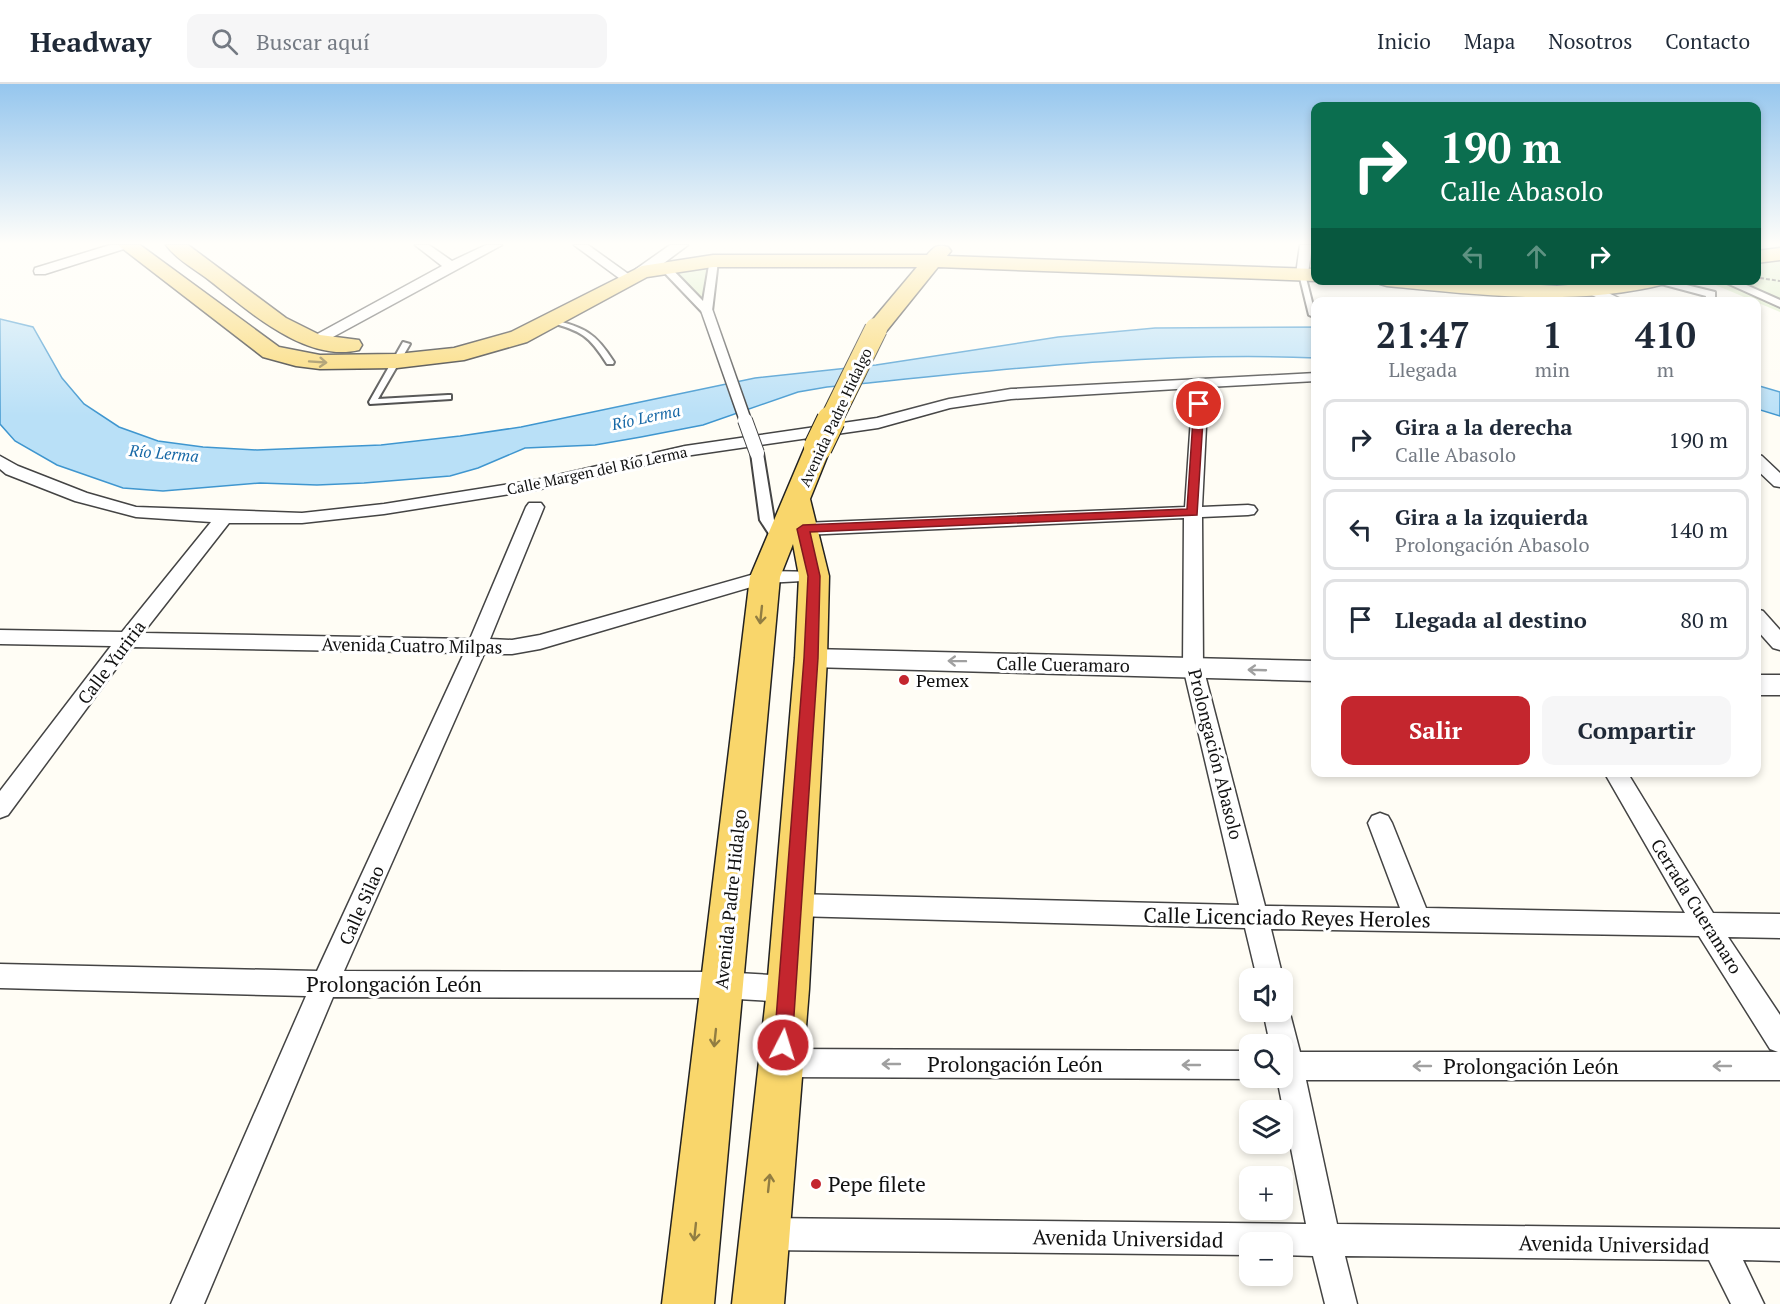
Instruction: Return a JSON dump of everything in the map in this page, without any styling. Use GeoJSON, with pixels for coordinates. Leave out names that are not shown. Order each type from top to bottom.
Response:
{"type":"FeatureCollection","features":[{"type":"Feature","properties":{"kind":"main road"},"geometry":{"type":"LineString","coordinates":[[204,302],[271,352],[296,359],[320,362],[402,352],[475,334],[530,317],[564,302]]}},
{"type":"Feature","properties":{"kind":"main road"},"geometry":{"type":"LineString","coordinates":[[250,302],[278,323],[308,338],[402,352],[456,355],[488,348],[519,337],[582,302]]}},
{"type":"Feature","properties":{"kind":"main road","name":"Avenida Padre Hidalgo"},"geometry":{"type":"LineString","coordinates":[[688,1304],[765,577],[793,523],[818,447],[876,329],[898,302]]}},
{"type":"Feature","properties":{"kind":"main road"},"geometry":{"type":"LineString","coordinates":[[271,352],[308,338]]}},
{"type":"Feature","properties":{"kind":"main road"},"geometry":{"type":"LineString","coordinates":[[758,1304],[788,990],[811,658],[814,576],[793,523]]}},
{"type":"Feature","properties":{"kind":"street"},"geometry":{"type":"LineString","coordinates":[[308,338],[380,302]]}},
{"type":"Feature","properties":{"kind":"street"},"geometry":{"type":"LineString","coordinates":[[699,302],[707,311],[757,453],[767,520],[793,523],[1248,510]]}},
{"type":"Feature","properties":{"kind":"street"},"geometry":{"type":"LineString","coordinates":[[707,311],[708,302]]}},
{"type":"Feature","properties":{"kind":"street","name":"Calle Margen del Río Lerma"},"geometry":{"type":"LineString","coordinates":[[0,461],[12,470],[81,497],[136,512],[224,517],[302,518],[396,507],[536,485],[685,451],[878,423],[949,404],[1011,394],[1311,377]]}},
{"type":"Feature","properties":{"kind":"street","name":"Prolongación Abasolo"},"geometry":{"type":"LineString","coordinates":[[1201,383],[1193,513],[1193,667],[1268,968]]}},
{"type":"Feature","properties":{"kind":"street"},"geometry":{"type":"LineString","coordinates":[[1761,464],[1780,482]]}},
{"type":"Feature","properties":{"kind":"street","name":"Calle Silao"},"geometry":{"type":"LineString","coordinates":[[188,1304],[325,984],[476,648],[535,507]]}},
{"type":"Feature","properties":{"kind":"street","name":"Calle Yuriria"},"geometry":{"type":"LineString","coordinates":[[0,808],[128,638],[224,517]]}},
{"type":"Feature","properties":{"kind":"street","name":"Avenida Cuatro Milpas"},"geometry":{"type":"LineString","coordinates":[[0,637],[512,647],[540,642],[765,577],[814,576]]}},
{"type":"Feature","properties":{"kind":"street"},"geometry":{"type":"LineString","coordinates":[[1761,622],[1780,644]]}},
{"type":"Feature","properties":{"kind":"street","name":"Calle Cueramaro"},"geometry":{"type":"LineString","coordinates":[[811,658],[1311,671]]}},
{"type":"Feature","properties":{"kind":"street"},"geometry":{"type":"LineString","coordinates":[[1761,685],[1780,685]]}},
{"type":"Feature","properties":{"kind":"street","name":"Cerrada Cueramaro"},"geometry":{"type":"LineString","coordinates":[[1618,777],[1706,924],[1780,1039]]}},
{"type":"Feature","properties":{"kind":"street"},"geometry":{"type":"LineString","coordinates":[[1380,823],[1417,919]]}},
{"type":"Feature","properties":{"kind":"street","name":"Calle Licenciado Reyes Heroles"},"geometry":{"type":"LineString","coordinates":[[794,905],[1256,917],[1780,926]]}},
{"type":"Feature","properties":{"kind":"street","name":"Prolongación León"},"geometry":{"type":"LineString","coordinates":[[0,976],[325,984],[720,985],[788,990]]}},
{"type":"Feature","properties":{"kind":"street","name":"Prolongación León"},"geometry":{"type":"LineString","coordinates":[[781,1063],[1239,1065]]}},
{"type":"Feature","properties":{"kind":"street","name":"Prolongación León"},"geometry":{"type":"LineString","coordinates":[[1293,1066],[1780,1066]]}},
{"type":"Feature","properties":{"kind":"street"},"geometry":{"type":"LineString","coordinates":[[1291,1088],[1341,1304]]}},
{"type":"Feature","properties":{"kind":"street","name":"Avenida Universidad"},"geometry":{"type":"LineString","coordinates":[[764,1234],[1780,1245]]}},
{"type":"Feature","properties":{"kind":"street"},"geometry":{"type":"LineString","coordinates":[[1718,1245],[1748,1304]]}},
{"type":"Feature","properties":{"kind":"lane"},"geometry":{"type":"LineString","coordinates":[[551,321],[592,335],[610,362]]}},
{"type":"Feature","properties":{"kind":"lane"},"geometry":{"type":"LineString","coordinates":[[402,352],[373,402],[448,398]]}},
{"type":"Feature","properties":{"kind":"green space"},"geometry":{"type":"Polygon","coordinates":[[[694,302],[713,302],[711,319],[694,302]]]}},
{"type":"Feature","properties":{"kind":"green space"},"geometry":{"type":"Polygon","coordinates":[[[1761,302],[1780,302],[1780,312],[1761,304],[1761,302]]]}},
{"type":"Feature","properties":{"kind":"water","name":"Río Lerma"},"geometry":{"type":"Polygon","coordinates":[[[0,319],[33,327],[62,378],[84,404],[119,427],[158,441],[203,447],[257,450],[381,445],[460,436],[521,427],[755,378],[876,365],[1058,337],[1155,328],[1311,327],[1311,358],[1194,357],[1132,360],[827,387],[798,392],[703,425],[595,445],[525,448],[478,468],[450,476],[364,483],[317,485],[260,483],[163,491],[123,488],[57,465],[15,441],[0,424],[0,319]]]}},
{"type":"Feature","properties":{"kind":"water"},"geometry":{"type":"Polygon","coordinates":[[[1761,386],[1780,392],[1780,416],[1761,410],[1761,386]]]}},
{"type":"Feature","properties":{"kind":"place","name":"Pemex"},"geometry":{"type":"Point","coordinates":[904,680]}},
{"type":"Feature","properties":{"kind":"place","name":"Pepe filete"},"geometry":{"type":"Point","coordinates":[816,1184]}},
{"type":"Feature","properties":{"kind":"route"},"geometry":{"type":"LineString","coordinates":[[783,1045],[811,658],[814,576],[803,529],[1193,513],[1199,404]]}}]}
